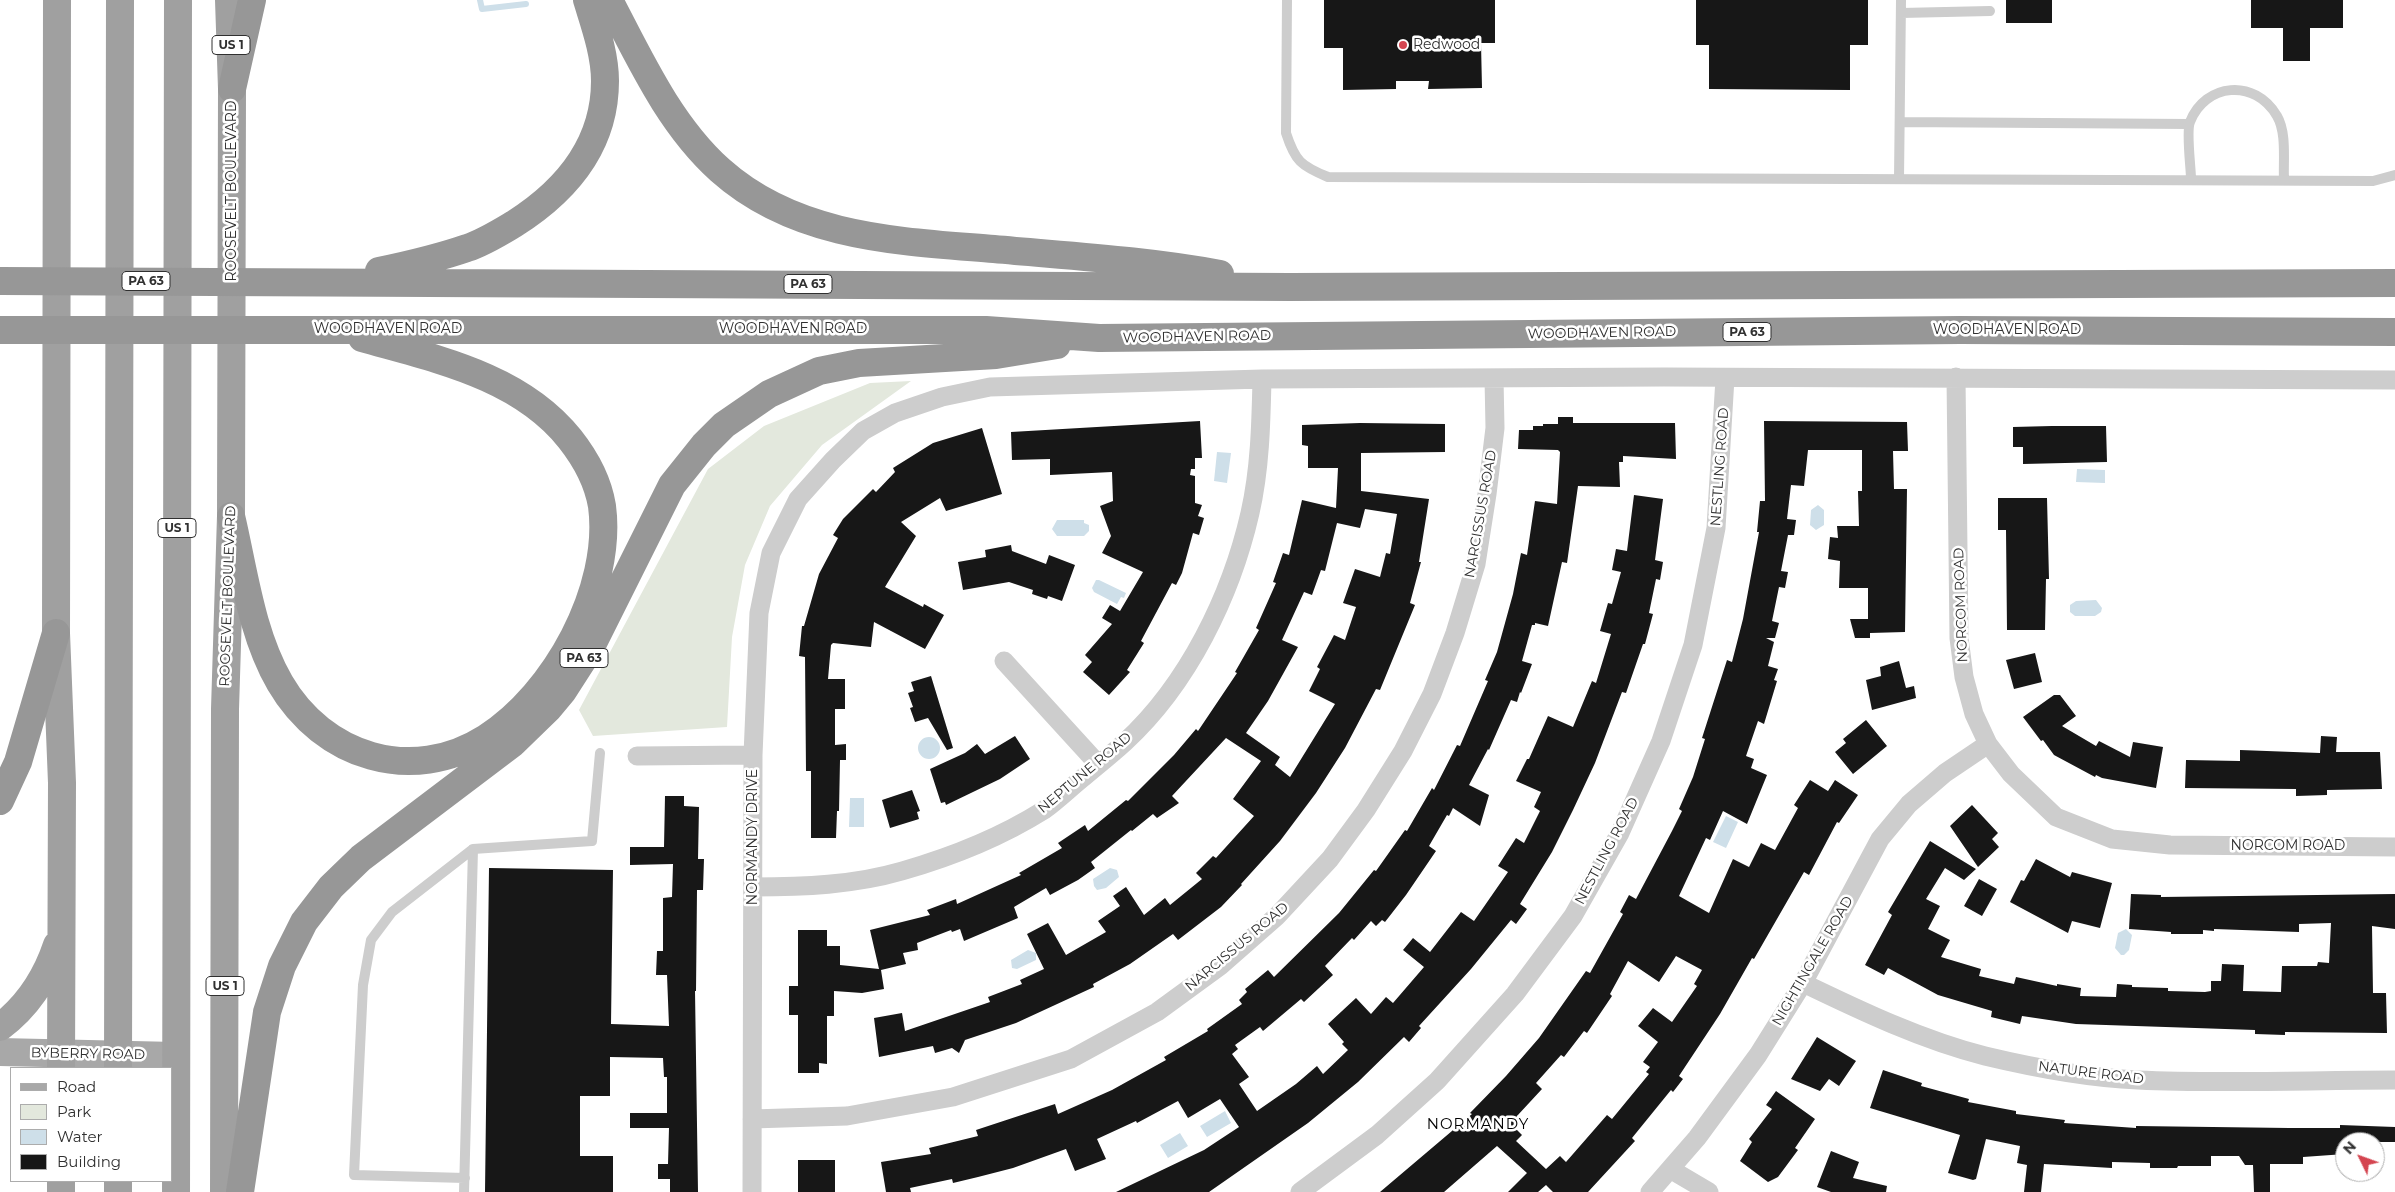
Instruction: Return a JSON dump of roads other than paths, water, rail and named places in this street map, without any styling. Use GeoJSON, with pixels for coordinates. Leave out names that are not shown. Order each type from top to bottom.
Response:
{"type":"FeatureCollection","features":[{"type":"Feature","properties":{"kind":"highway"},"geometry":{"type":"LineString","coordinates":[[57,0],[56,633],[62,783],[61,1061]]}},
{"type":"Feature","properties":{"kind":"highway"},"geometry":{"type":"LineString","coordinates":[[118,1061],[120,0]]}},
{"type":"Feature","properties":{"kind":"highway","name":"US 1"},"geometry":{"type":"LineString","coordinates":[[176,1192],[178,0]]}},
{"type":"Feature","properties":{"kind":"highway","name":"ROOSEVELT BOULEVARD"},"geometry":{"type":"LineString","coordinates":[[224,1192],[225,709],[231,516],[232,89],[229,0]]}},
{"type":"Feature","properties":{"kind":"highway"},"geometry":{"type":"LineString","coordinates":[[232,89],[252,0]]}},
{"type":"Feature","properties":{"kind":"highway"},"geometry":{"type":"LineString","coordinates":[[326,282],[406,266],[468,248],[504,230],[536,210],[569,180],[583,161],[593,142],[600,121],[604,99],[603,60],[587,0]]}},
{"type":"Feature","properties":{"kind":"highway"},"geometry":{"type":"LineString","coordinates":[[609,0],[653,83],[667,106],[695,143],[719,169],[738,185],[758,198],[786,212],[841,232],[899,241],[1169,264],[1290,287]]}},
{"type":"Feature","properties":{"kind":"highway","name":"PA 63"},"geometry":{"type":"LineString","coordinates":[[0,281],[1290,287],[2395,283]]}},
{"type":"Feature","properties":{"kind":"highway"},"geometry":{"type":"LineString","coordinates":[[231,516],[262,642],[281,685],[293,702],[320,730],[335,741],[370,757],[389,760],[428,759],[449,755],[486,738],[500,728],[533,697],[573,640],[592,593],[599,560],[603,523],[598,490],[591,472],[570,440],[542,412],[500,384],[473,371],[332,329]]}},
{"type":"Feature","properties":{"kind":"highway","name":"WOODHAVEN ROAD"},"geometry":{"type":"LineString","coordinates":[[0,330],[986,330],[1100,338],[1950,330],[2395,332]]}},
{"type":"Feature","properties":{"kind":"highway","name":"PA 63"},"geometry":{"type":"LineString","coordinates":[[240,1192],[267,1012],[282,966],[304,922],[331,887],[362,858],[512,743],[548,709],[563,691],[590,649],[668,492],[704,444],[724,425],[769,394],[819,371],[859,363],[996,355],[1100,338]]}},
{"type":"Feature","properties":{"kind":"highway"},"geometry":{"type":"LineString","coordinates":[[0,801],[18,762],[56,633]]}},
{"type":"Feature","properties":{"kind":"highway"},"geometry":{"type":"LineString","coordinates":[[0,1026],[19,1010],[34,992],[52,960],[61,932]]}},
{"type":"Feature","properties":{"kind":"main road","name":"BYBERRY ROAD"},"geometry":{"type":"LineString","coordinates":[[0,1052],[61,1061],[118,1061],[176,1056]]}},
{"type":"Feature","properties":{"kind":"street"},"geometry":{"type":"LineString","coordinates":[[1262,379],[1956,377],[2395,380]]}},
{"type":"Feature","properties":{"kind":"street","name":"NORCOM ROAD"},"geometry":{"type":"LineString","coordinates":[[1956,377],[1960,638],[1964,677],[1974,714],[1988,744],[2011,774],[2056,817],[2112,839],[2170,845],[2395,846]]}},
{"type":"Feature","properties":{"kind":"street","name":"NARCISSUS ROAD"},"geometry":{"type":"LineString","coordinates":[[752,1119],[847,1116],[953,1097],[1071,1059],[1157,1012],[1220,966],[1277,916],[1330,859],[1366,810],[1403,751],[1432,694],[1455,633],[1476,564],[1495,428],[1494,378]]}},
{"type":"Feature","properties":{"kind":"street","name":"NESTLING ROAD"},"geometry":{"type":"LineString","coordinates":[[1300,1192],[1376,1135],[1437,1081],[1515,994],[1573,916],[1620,833],[1661,741],[1693,645],[1716,528],[1725,378]]}},
{"type":"Feature","properties":{"kind":"street","name":"NORMANDY DRIVE"},"geometry":{"type":"LineString","coordinates":[[752,1192],[753,755],[759,613],[771,553],[798,499],[832,460],[863,431],[895,413],[942,397],[990,388],[1262,379]]}},
{"type":"Feature","properties":{"kind":"street","name":"NEPTUNE ROAD"},"geometry":{"type":"LineString","coordinates":[[753,887],[822,886],[901,871],[979,845],[1044,809],[1126,741],[1163,700],[1184,670],[1210,624],[1238,558],[1250,512],[1261,444],[1262,379]]}},
{"type":"Feature","properties":{"kind":"street"},"geometry":{"type":"LineString","coordinates":[[1004,661],[1098,764]]}},
{"type":"Feature","properties":{"kind":"street","name":"NIGHTINGALE ROAD"},"geometry":{"type":"LineString","coordinates":[[1650,1192],[1731,1093],[1758,1055],[1803,984],[1880,839],[1909,804],[1945,773],[1988,744]]}},
{"type":"Feature","properties":{"kind":"street"},"geometry":{"type":"LineString","coordinates":[[637,756],[753,755]]}},
{"type":"Feature","properties":{"kind":"street","name":"NATURE ROAD"},"geometry":{"type":"LineString","coordinates":[[1803,984],[1865,1012],[1934,1039],[1984,1055],[2044,1068],[2137,1080],[2395,1080]]}},
{"type":"Feature","properties":{"kind":"street"},"geometry":{"type":"LineString","coordinates":[[1670,1169],[1709,1192]]}},
{"type":"Feature","properties":{"kind":"lane"},"geometry":{"type":"LineString","coordinates":[[1287,0],[1286,133],[1292,152],[1306,168],[1328,177],[2373,181],[2395,175]]}},
{"type":"Feature","properties":{"kind":"lane"},"geometry":{"type":"LineString","coordinates":[[1899,179],[1901,0]]}},
{"type":"Feature","properties":{"kind":"lane"},"geometry":{"type":"LineString","coordinates":[[1901,13],[1990,11]]}},
{"type":"Feature","properties":{"kind":"lane"},"geometry":{"type":"LineString","coordinates":[[2191,179],[2189,124],[2199,104],[2216,94],[2238,89],[2253,92],[2277,116],[2282,130],[2284,180]]}},
{"type":"Feature","properties":{"kind":"lane"},"geometry":{"type":"LineString","coordinates":[[1900,122],[2189,124]]}},
{"type":"Feature","properties":{"kind":"lane"},"geometry":{"type":"LineString","coordinates":[[464,1178],[354,1175],[363,985],[371,940],[392,912],[473,849],[592,841],[600,753]]}},
{"type":"Feature","properties":{"kind":"lane"},"geometry":{"type":"LineString","coordinates":[[464,1192],[473,849]]}},
{"type":"Feature","properties":{"kind":"water"},"geometry":{"type":"Polygon","coordinates":[[[1217,452],[1231,453],[1227,483],[1214,481],[1217,452]]]}},
{"type":"Feature","properties":{"kind":"water"},"geometry":{"type":"Polygon","coordinates":[[[2077,469],[2105,470],[2105,483],[2076,482],[2077,469]]]}},
{"type":"Feature","properties":{"kind":"water"},"geometry":{"type":"Polygon","coordinates":[[[1818,505],[1824,510],[1824,525],[1816,530],[1810,525],[1811,510],[1818,505]]]}},
{"type":"Feature","properties":{"kind":"water"},"geometry":{"type":"Polygon","coordinates":[[[1057,520],[1084,520],[1084,523],[1089,525],[1089,531],[1084,536],[1057,536],[1052,529],[1057,520]]]}},
{"type":"Feature","properties":{"kind":"water"},"geometry":{"type":"Polygon","coordinates":[[[1096,580],[1126,593],[1124,598],[1121,597],[1117,604],[1094,592],[1092,588],[1096,580]]]}},
{"type":"Feature","properties":{"kind":"water"},"geometry":{"type":"Polygon","coordinates":[[[2096,600],[2102,608],[2101,612],[2095,616],[2075,616],[2070,612],[2070,605],[2076,601],[2096,600]]]}},
{"type":"Feature","properties":{"kind":"water"},"geometry":{"type":"Polygon","coordinates":[[[929,737],[937,740],[940,748],[937,756],[929,759],[921,756],[918,748],[921,740],[929,737]]]}},
{"type":"Feature","properties":{"kind":"water"},"geometry":{"type":"Polygon","coordinates":[[[850,798],[864,798],[864,827],[849,827],[850,798]]]}},
{"type":"Feature","properties":{"kind":"water"},"geometry":{"type":"Polygon","coordinates":[[[1726,816],[1738,822],[1726,848],[1713,842],[1726,816]]]}},
{"type":"Feature","properties":{"kind":"water"},"geometry":{"type":"Polygon","coordinates":[[[1110,868],[1117,870],[1119,877],[1106,888],[1097,890],[1093,879],[1110,868]]]}},
{"type":"Feature","properties":{"kind":"water"},"geometry":{"type":"Polygon","coordinates":[[[2126,929],[2132,935],[2129,950],[2124,955],[2121,955],[2115,948],[2118,933],[2126,929]]]}},
{"type":"Feature","properties":{"kind":"water"},"geometry":{"type":"Polygon","coordinates":[[[1028,950],[1036,953],[1036,960],[1017,969],[1012,968],[1011,960],[1028,950]]]}},
{"type":"Feature","properties":{"kind":"water"},"geometry":{"type":"Polygon","coordinates":[[[1225,1111],[1231,1123],[1207,1137],[1200,1126],[1225,1111]]]}},
{"type":"Feature","properties":{"kind":"water"},"geometry":{"type":"Polygon","coordinates":[[[1180,1133],[1188,1146],[1168,1158],[1160,1145],[1180,1133]]]}},
{"type":"Feature","properties":{"kind":"waterway"},"geometry":{"type":"LineString","coordinates":[[480,0],[482,9],[526,4]]}},
{"type":"Feature","properties":{"kind":"place","name":"Redwood"},"geometry":{"type":"Point","coordinates":[1403,45]}},
{"type":"Feature","properties":{"kind":"district","name":"NORMANDY"},"geometry":{"type":"Point","coordinates":[1478,1125]}}]}
